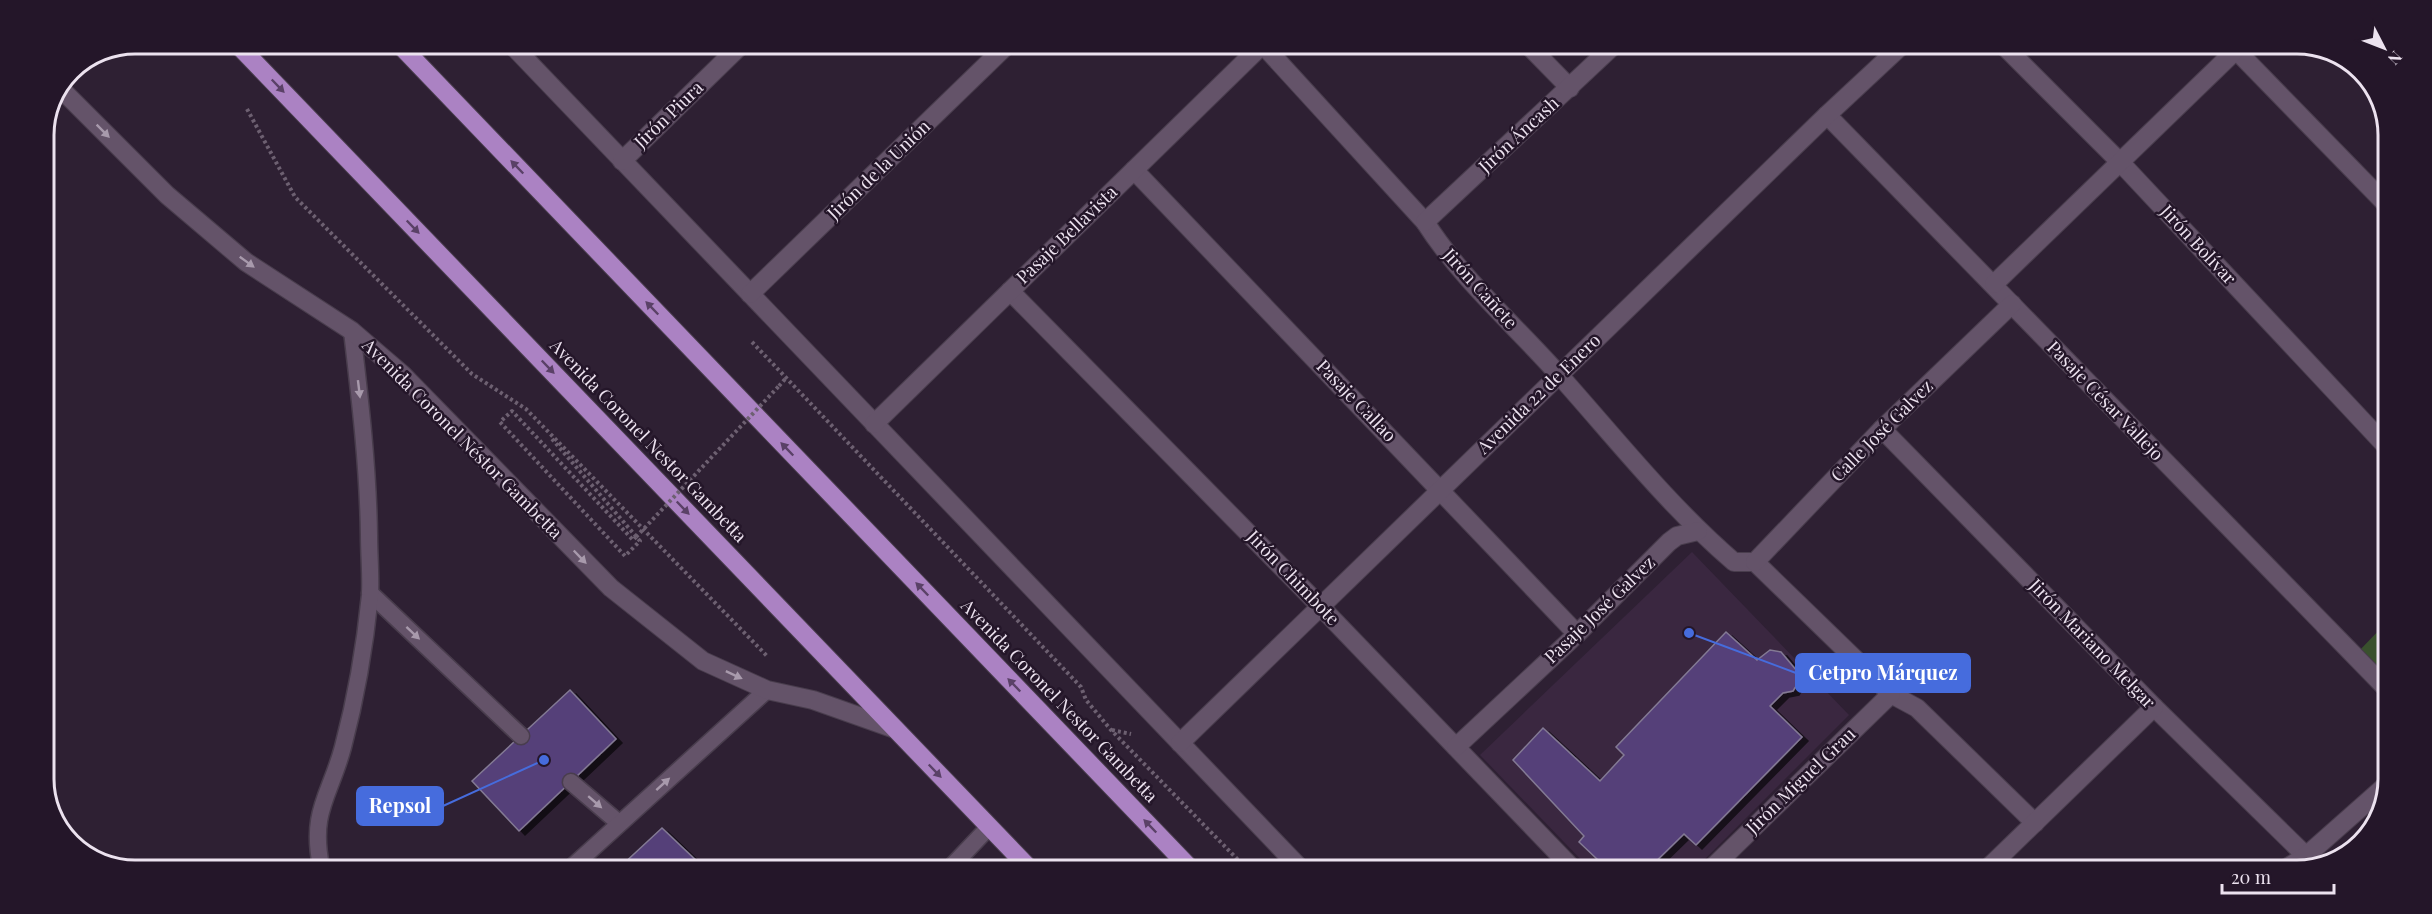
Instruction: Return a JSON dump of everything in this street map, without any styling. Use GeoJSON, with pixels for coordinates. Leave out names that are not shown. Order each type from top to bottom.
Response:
{"type":"FeatureCollection","features":[{"type":"Feature","properties":{"kind":"highway","name":"Avenida Coronel Nestor Gambetta"},"geometry":{"type":"LineString","coordinates":[[247,54],[1021,860]]}},
{"type":"Feature","properties":{"kind":"highway","name":"Avenida Coronel Nestor Gambetta"},"geometry":{"type":"LineString","coordinates":[[409,54],[1182,860]]}},
{"type":"Feature","properties":{"kind":"street"},"geometry":{"type":"LineString","coordinates":[[521,54],[1292,860]]}},
{"type":"Feature","properties":{"kind":"street","name":"Jirón Piura"},"geometry":{"type":"LineString","coordinates":[[622,160],[732,54]]}},
{"type":"Feature","properties":{"kind":"street","name":"Jirón de la Unión"},"geometry":{"type":"LineString","coordinates":[[750,294],[999,54]]}},
{"type":"Feature","properties":{"kind":"street","name":"Pasaje Bellavista"},"geometry":{"type":"LineString","coordinates":[[874,424],[1255,54]]}},
{"type":"Feature","properties":{"kind":"street","name":"Jirón Cañete"},"geometry":{"type":"LineString","coordinates":[[1270,54],[1425,222],[1446,254],[1559,375],[1698,531]]}},
{"type":"Feature","properties":{"kind":"street"},"geometry":{"type":"LineString","coordinates":[[1537,54],[1570,88]]}},
{"type":"Feature","properties":{"kind":"street","name":"Jirón Áncash"},"geometry":{"type":"LineString","coordinates":[[1425,222],[1605,54]]}},
{"type":"Feature","properties":{"kind":"street","name":"Avenida 22 de Enero"},"geometry":{"type":"LineString","coordinates":[[1179,743],[1827,115],[1893,54]]}},
{"type":"Feature","properties":{"kind":"street","name":"Jirón Bolívar"},"geometry":{"type":"LineString","coordinates":[[2012,54],[2120,162],[2378,437]]}},
{"type":"Feature","properties":{"kind":"street"},"geometry":{"type":"LineString","coordinates":[[1994,284],[2231,54]]}},
{"type":"Feature","properties":{"kind":"street"},"geometry":{"type":"LineString","coordinates":[[2241,54],[2378,196]]}},
{"type":"Feature","properties":{"kind":"street","name":"Avenida Coronel Néstor Gambetta"},"geometry":{"type":"LineString","coordinates":[[66,94],[167,195],[246,262],[352,331],[402,374],[611,588],[703,661],[767,690],[813,700],[895,729]]}},
{"type":"Feature","properties":{"kind":"street","name":"Pasaje César Vallejo"},"geometry":{"type":"LineString","coordinates":[[1827,115],[2378,680]]}},
{"type":"Feature","properties":{"kind":"street","name":"Pasaje Callao"},"geometry":{"type":"LineString","coordinates":[[1134,170],[1576,634]]}},
{"type":"Feature","properties":{"kind":"street","name":"Jirón Chimbote"},"geometry":{"type":"LineString","coordinates":[[1010,291],[1320,606],[1564,860]]}},
{"type":"Feature","properties":{"kind":"street","name":"Calle José Galvez"},"geometry":{"type":"LineString","coordinates":[[1755,562],[1882,429],[2012,304]]}},
{"type":"Feature","properties":{"kind":"street","name":"Jirón Mariano Melgar"},"geometry":{"type":"LineString","coordinates":[[1882,429],[2154,708],[2306,856]]}},
{"type":"Feature","properties":{"kind":"street"},"geometry":{"type":"LineString","coordinates":[[1698,531],[1734,562],[1755,562],[1891,694],[1917,708],[2034,823]]}},
{"type":"Feature","properties":{"kind":"street","name":"Pasaje José Galvez"},"geometry":{"type":"LineString","coordinates":[[1456,747],[1669,542],[1677,536],[1698,531]]}},
{"type":"Feature","properties":{"kind":"street","name":"Jirón Miguel Grau"},"geometry":{"type":"LineString","coordinates":[[1720,860],[1891,694]]}},
{"type":"Feature","properties":{"kind":"street"},"geometry":{"type":"LineString","coordinates":[[1996,860],[2154,708]]}},
{"type":"Feature","properties":{"kind":"street"},"geometry":{"type":"LineString","coordinates":[[2300,860],[2376,794]]}},
{"type":"Feature","properties":{"kind":"lane"},"geometry":{"type":"LineString","coordinates":[[320,860],[317,844],[319,817],[350,720],[370,593],[368,468],[352,331]]}},
{"type":"Feature","properties":{"kind":"lane"},"geometry":{"type":"LineString","coordinates":[[370,593],[521,736]]}},
{"type":"Feature","properties":{"kind":"lane"},"geometry":{"type":"LineString","coordinates":[[579,860],[767,690]]}},
{"type":"Feature","properties":{"kind":"lane"},"geometry":{"type":"LineString","coordinates":[[571,782],[619,823]]}},
{"type":"Feature","properties":{"kind":"lane"},"geometry":{"type":"LineString","coordinates":[[958,860],[989,827]]}},
{"type":"Feature","properties":{"kind":"path"},"geometry":{"type":"LineString","coordinates":[[247,109],[295,197],[472,374],[526,409],[772,662]]}},
{"type":"Feature","properties":{"kind":"path"},"geometry":{"type":"LineString","coordinates":[[746,334],[1081,687],[1086,700],[1111,730],[1238,860]]}},
{"type":"Feature","properties":{"kind":"path"},"geometry":{"type":"LineString","coordinates":[[526,409],[640,541],[625,556],[500,422],[512,411],[633,540],[636,537],[779,386],[786,378]]}},
{"type":"Feature","properties":{"kind":"path"},"geometry":{"type":"LineString","coordinates":[[1111,730],[1132,735]]}},
{"type":"Feature","properties":{"kind":"shaded area"},"geometry":{"type":"Polygon","coordinates":[[[1692,552],[1849,715],[1704,860],[1581,860],[1480,755],[1692,552]]]}},
{"type":"Feature","properties":{"kind":"green space"},"geometry":{"type":"Polygon","coordinates":[[[2378,631],[2378,674],[2358,652],[2378,631]]]}},
{"type":"Feature","properties":{"kind":"building"},"geometry":{"type":"Polygon","coordinates":[[[1726,632],[1757,660],[1770,650],[1781,652],[1797,671],[1800,680],[1793,691],[1783,693],[1770,706],[1802,737],[1696,845],[1684,834],[1657,860],[1598,860],[1579,842],[1584,836],[1513,760],[1543,728],[1600,781],[1624,755],[1616,747],[1726,632]]]}},
{"type":"Feature","properties":{"kind":"building"},"geometry":{"type":"Polygon","coordinates":[[[570,690],[616,739],[519,831],[472,781],[570,690]]]}},
{"type":"Feature","properties":{"kind":"building"},"geometry":{"type":"Polygon","coordinates":[[[662,828],[696,860],[628,860],[662,828]]]}},
{"type":"Feature","properties":{"kind":"place","name":"Cetpro Márquez"},"geometry":{"type":"Point","coordinates":[1689,633]}},
{"type":"Feature","properties":{"kind":"place","name":"Repsol"},"geometry":{"type":"Point","coordinates":[544,760]}}]}
